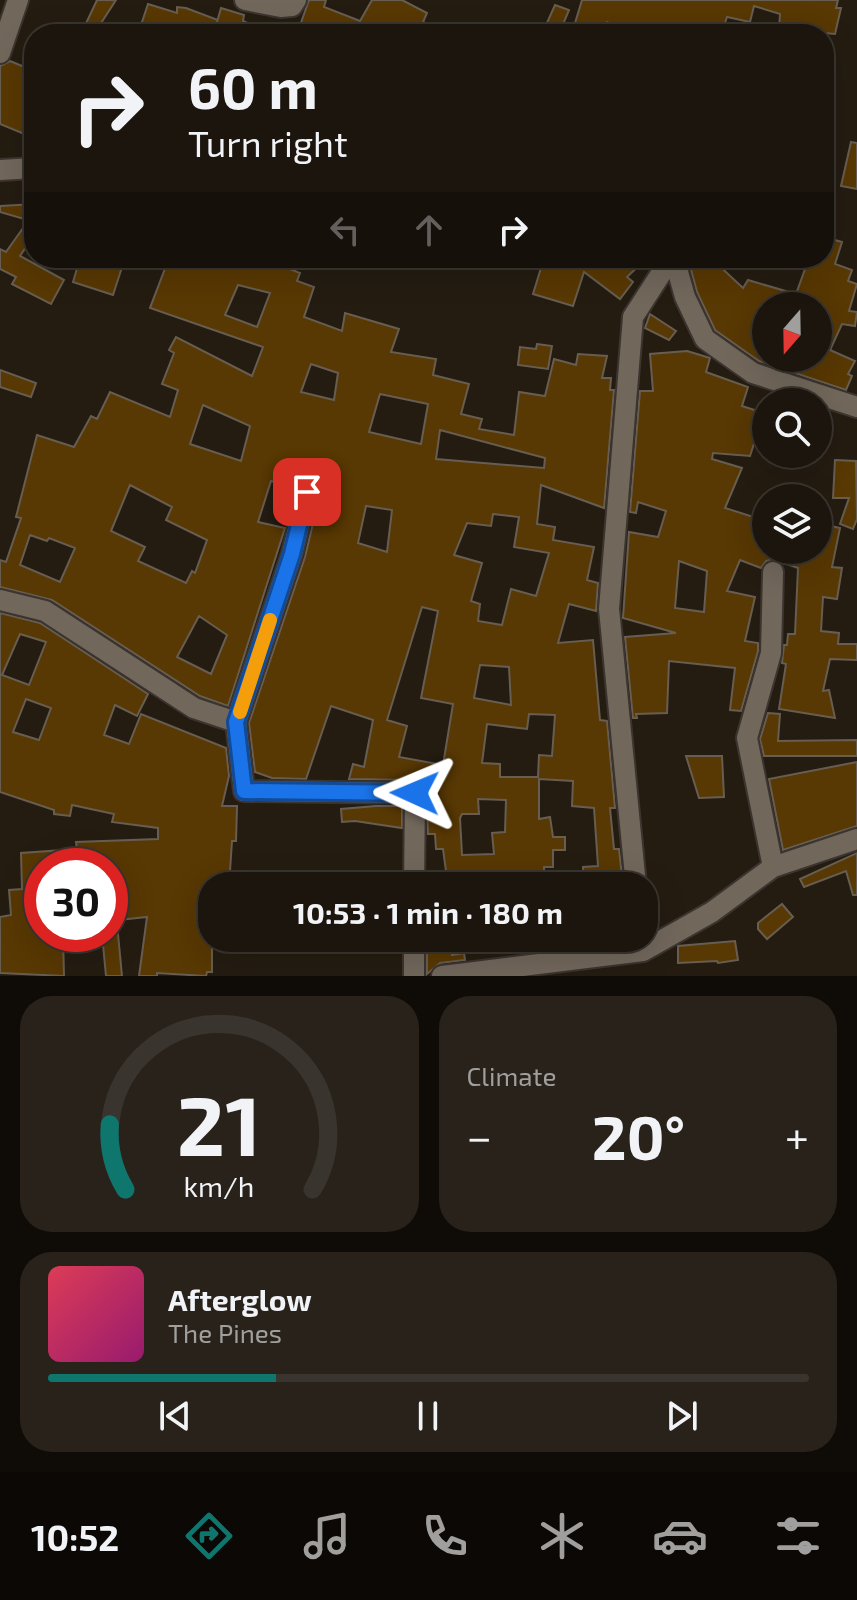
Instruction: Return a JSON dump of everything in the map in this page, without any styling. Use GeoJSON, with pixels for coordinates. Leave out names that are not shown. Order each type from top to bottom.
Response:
{"type":"FeatureCollection","features":[{"type":"Feature","properties":{"kind":"street"},"geometry":{"type":"LineString","coordinates":[[1,44],[18,0]]}},
{"type":"Feature","properties":{"kind":"street"},"geometry":{"type":"LineString","coordinates":[[245,0],[281,7],[292,6],[296,0]]}},
{"type":"Feature","properties":{"kind":"street"},"geometry":{"type":"LineString","coordinates":[[0,170],[24,169]]}},
{"type":"Feature","properties":{"kind":"street"},"geometry":{"type":"LineString","coordinates":[[635,872],[609,609],[633,317],[666,268]]}},
{"type":"Feature","properties":{"kind":"street"},"geometry":{"type":"LineString","coordinates":[[676,268],[685,297],[705,339],[753,373],[857,407]]}},
{"type":"Feature","properties":{"kind":"street"},"geometry":{"type":"LineString","coordinates":[[307,492],[292,554],[236,722],[244,791],[415,793],[414,872]]}},
{"type":"Feature","properties":{"kind":"street"},"geometry":{"type":"LineString","coordinates":[[773,572],[771,653],[747,738],[773,867]]}},
{"type":"Feature","properties":{"kind":"street"},"geometry":{"type":"LineString","coordinates":[[0,600],[45,611],[194,708],[236,722]]}},
{"type":"Feature","properties":{"kind":"street"},"geometry":{"type":"LineString","coordinates":[[658,937],[712,912],[773,867],[857,839]]}},
{"type":"Feature","properties":{"kind":"street"},"geometry":{"type":"LineString","coordinates":[[414,952],[414,976]]}},
{"type":"Feature","properties":{"kind":"street"},"geometry":{"type":"LineString","coordinates":[[442,976],[597,952]]}},
{"type":"Feature","properties":{"kind":"building"},"geometry":{"type":"Polygon","coordinates":[[[97,0],[116,0],[100,24],[86,24],[97,0]]]}},
{"type":"Feature","properties":{"kind":"building"},"geometry":{"type":"Polygon","coordinates":[[[309,0],[326,0],[324,7],[360,21],[372,0],[402,0],[427,13],[423,22],[427,24],[301,24],[309,0]]]}},
{"type":"Feature","properties":{"kind":"building"},"geometry":{"type":"Polygon","coordinates":[[[582,0],[838,0],[836,8],[841,8],[835,34],[834,24],[779,24],[780,14],[754,6],[750,22],[727,17],[725,24],[575,23],[582,0]]]}},
{"type":"Feature","properties":{"kind":"building"},"geometry":{"type":"Polygon","coordinates":[[[148,4],[177,13],[177,7],[186,8],[218,20],[217,24],[141,24],[148,4]]]}},
{"type":"Feature","properties":{"kind":"building"},"geometry":{"type":"Polygon","coordinates":[[[555,5],[569,10],[563,24],[546,24],[555,5]]]}},
{"type":"Feature","properties":{"kind":"building"},"geometry":{"type":"Polygon","coordinates":[[[221,8],[244,15],[243,21],[250,24],[216,24],[221,8]]]}},
{"type":"Feature","properties":{"kind":"building"},"geometry":{"type":"Polygon","coordinates":[[[10,61],[24,67],[24,134],[0,124],[0,66],[10,61]]]}},
{"type":"Feature","properties":{"kind":"building"},"geometry":{"type":"Polygon","coordinates":[[[851,142],[857,143],[857,189],[841,186],[851,142]]]}},
{"type":"Feature","properties":{"kind":"building"},"geometry":{"type":"Polygon","coordinates":[[[24,205],[24,219],[0,212],[0,206],[24,205]]]}},
{"type":"Feature","properties":{"kind":"building"},"geometry":{"type":"Polygon","coordinates":[[[24,229],[24,250],[20,256],[24,258],[24,268],[42,268],[64,280],[51,304],[12,284],[16,277],[0,269],[0,249],[6,252],[24,229]]]}},
{"type":"Feature","properties":{"kind":"building"},"geometry":{"type":"Polygon","coordinates":[[[834,240],[842,242],[835,264],[852,270],[848,281],[857,284],[849,311],[857,312],[855,326],[842,324],[832,346],[832,292],[797,292],[805,268],[834,268],[834,240]]]}},
{"type":"Feature","properties":{"kind":"building"},"geometry":{"type":"Polygon","coordinates":[[[77,268],[122,268],[113,295],[73,282],[77,268]]]}},
{"type":"Feature","properties":{"kind":"building"},"geometry":{"type":"Polygon","coordinates":[[[165,268],[288,268],[300,273],[297,281],[314,287],[304,317],[342,331],[345,313],[399,329],[391,352],[436,359],[433,375],[469,384],[461,414],[482,419],[479,429],[514,435],[519,392],[545,396],[554,359],[576,365],[578,354],[607,356],[602,378],[611,378],[610,390],[614,390],[604,508],[541,485],[537,524],[555,527],[553,540],[594,547],[587,580],[598,583],[596,611],[569,604],[558,643],[593,640],[600,720],[607,721],[615,808],[610,808],[614,849],[619,849],[621,872],[583,872],[583,867],[598,866],[594,808],[572,806],[573,781],[539,779],[539,819],[550,817],[553,837],[565,837],[565,850],[553,850],[553,867],[544,867],[544,872],[446,872],[443,849],[436,849],[435,834],[428,834],[426,786],[415,780],[349,779],[353,764],[364,767],[373,720],[331,706],[306,779],[272,778],[255,772],[249,723],[305,557],[320,494],[319,488],[311,480],[303,480],[295,488],[271,481],[258,522],[285,528],[228,706],[200,696],[52,600],[0,587],[0,560],[6,562],[21,518],[16,517],[37,435],[74,447],[91,416],[97,419],[110,392],[170,417],[178,390],[162,384],[174,353],[169,350],[176,337],[252,376],[263,347],[150,308],[165,268]],[[238,285],[225,315],[257,327],[270,293],[238,285]],[[311,364],[301,392],[334,400],[338,373],[311,364]],[[380,394],[369,432],[421,444],[428,404],[380,394]],[[203,405],[190,444],[241,461],[250,426],[203,405]],[[440,430],[436,459],[544,468],[545,458],[440,430]],[[130,485],[111,531],[145,547],[138,561],[186,583],[192,571],[195,573],[207,540],[166,520],[172,507],[130,485]],[[366,506],[358,543],[387,552],[392,510],[366,506]],[[493,514],[491,526],[467,523],[454,555],[482,563],[471,601],[480,604],[478,621],[502,625],[511,589],[536,596],[549,553],[514,547],[519,517],[493,514]],[[30,535],[20,565],[60,582],[75,548],[30,535]],[[422,607],[387,720],[407,726],[399,757],[443,765],[453,704],[421,698],[438,611],[422,607]],[[199,616],[177,657],[211,674],[227,635],[199,616]],[[480,665],[474,698],[511,705],[509,667],[480,665]],[[529,714],[527,729],[487,724],[482,763],[500,764],[500,777],[538,777],[539,755],[552,756],[555,715],[529,714]],[[478,799],[479,814],[462,814],[460,818],[462,855],[494,854],[492,833],[505,832],[506,800],[478,799]]]}},
{"type":"Feature","properties":{"kind":"building"},"geometry":{"type":"Polygon","coordinates":[[[541,268],[636,268],[627,277],[633,282],[620,299],[584,272],[573,306],[533,294],[541,268]]]}},
{"type":"Feature","properties":{"kind":"building"},"geometry":{"type":"Polygon","coordinates":[[[691,268],[722,268],[743,288],[748,280],[789,292],[752,292],[752,356],[715,330],[697,292],[691,268]]]}},
{"type":"Feature","properties":{"kind":"building"},"geometry":{"type":"Polygon","coordinates":[[[650,314],[676,331],[669,340],[645,328],[650,314]]]}},
{"type":"Feature","properties":{"kind":"building"},"geometry":{"type":"Polygon","coordinates":[[[537,344],[552,346],[548,369],[518,365],[520,347],[536,349],[537,344]]]}},
{"type":"Feature","properties":{"kind":"building"},"geometry":{"type":"Polygon","coordinates":[[[687,351],[710,358],[706,372],[748,387],[742,406],[752,409],[750,456],[713,453],[712,459],[742,468],[725,508],[752,517],[752,564],[764,564],[761,568],[740,560],[727,591],[755,597],[745,641],[758,643],[758,651],[741,711],[730,710],[735,668],[669,661],[667,713],[636,714],[637,718],[633,718],[625,637],[676,633],[623,618],[629,532],[658,537],[666,511],[638,502],[636,513],[630,512],[640,391],[653,391],[650,354],[687,351]],[[679,561],[675,608],[704,612],[707,571],[679,561]]]}},
{"type":"Feature","properties":{"kind":"building"},"geometry":{"type":"Polygon","coordinates":[[[832,351],[855,361],[848,374],[852,376],[846,390],[792,372],[832,372],[832,351]]]}},
{"type":"Feature","properties":{"kind":"building"},"geometry":{"type":"Polygon","coordinates":[[[0,370],[36,383],[31,397],[0,387],[0,370]]]}},
{"type":"Feature","properties":{"kind":"building"},"geometry":{"type":"Polygon","coordinates":[[[835,460],[856,461],[857,519],[853,529],[840,524],[849,498],[833,498],[835,460]]]}},
{"type":"Feature","properties":{"kind":"building"},"geometry":{"type":"Polygon","coordinates":[[[832,526],[840,528],[832,567],[842,568],[837,599],[823,597],[821,631],[839,633],[838,644],[857,644],[857,660],[830,659],[823,691],[829,690],[835,718],[779,709],[786,664],[782,663],[784,645],[787,645],[788,634],[795,634],[798,568],[787,564],[832,564],[832,526]]]}},
{"type":"Feature","properties":{"kind":"building"},"geometry":{"type":"Polygon","coordinates":[[[0,613],[40,623],[148,694],[137,716],[115,705],[104,735],[129,744],[141,714],[226,748],[229,776],[222,806],[237,806],[236,841],[232,841],[230,872],[198,872],[198,952],[212,952],[212,972],[207,972],[206,976],[157,973],[157,976],[139,976],[147,917],[128,919],[128,848],[77,848],[76,842],[158,839],[158,828],[112,822],[114,814],[72,805],[70,816],[54,814],[54,810],[0,792],[0,613]],[[20,634],[2,675],[29,685],[46,642],[20,634]],[[26,699],[13,732],[39,740],[51,708],[26,699]]]}},
{"type":"Feature","properties":{"kind":"building"},"geometry":{"type":"Polygon","coordinates":[[[768,713],[780,714],[778,741],[857,740],[857,756],[764,756],[760,739],[768,713]]]}},
{"type":"Feature","properties":{"kind":"building"},"geometry":{"type":"Polygon","coordinates":[[[686,756],[722,756],[724,797],[699,798],[686,756]]]}},
{"type":"Feature","properties":{"kind":"building"},"geometry":{"type":"Polygon","coordinates":[[[857,762],[857,826],[783,850],[769,779],[857,762]]]}},
{"type":"Feature","properties":{"kind":"building"},"geometry":{"type":"Polygon","coordinates":[[[402,806],[402,828],[342,822],[341,809],[402,806]]]}},
{"type":"Feature","properties":{"kind":"building"},"geometry":{"type":"Polygon","coordinates":[[[21,853],[24,853],[24,952],[63,952],[64,976],[0,973],[0,917],[11,915],[9,890],[22,889],[21,853]]]}},
{"type":"Feature","properties":{"kind":"building"},"geometry":{"type":"Polygon","coordinates":[[[857,853],[857,895],[853,895],[846,871],[804,887],[800,879],[857,853]]]}},
{"type":"Feature","properties":{"kind":"building"},"geometry":{"type":"Polygon","coordinates":[[[782,904],[793,917],[767,939],[758,929],[758,923],[782,904]]]}},
{"type":"Feature","properties":{"kind":"building"},"geometry":{"type":"Polygon","coordinates":[[[735,941],[738,960],[678,963],[678,946],[735,941]]]}},
{"type":"Feature","properties":{"kind":"building"},"geometry":{"type":"Polygon","coordinates":[[[104,952],[120,952],[122,976],[106,976],[104,952]]]}},
{"type":"Feature","properties":{"kind":"building"},"geometry":{"type":"Polygon","coordinates":[[[427,952],[464,953],[465,960],[440,963],[427,974],[427,952]]]}},
{"type":"Feature","properties":{"kind":"slow traffic"},"geometry":{"type":"LineString","coordinates":[[240,712],[270,620]]}},
{"type":"Feature","properties":{"kind":"route"},"geometry":{"type":"LineString","coordinates":[[307,492],[292,554],[236,722],[244,791],[415,793]]}}]}
